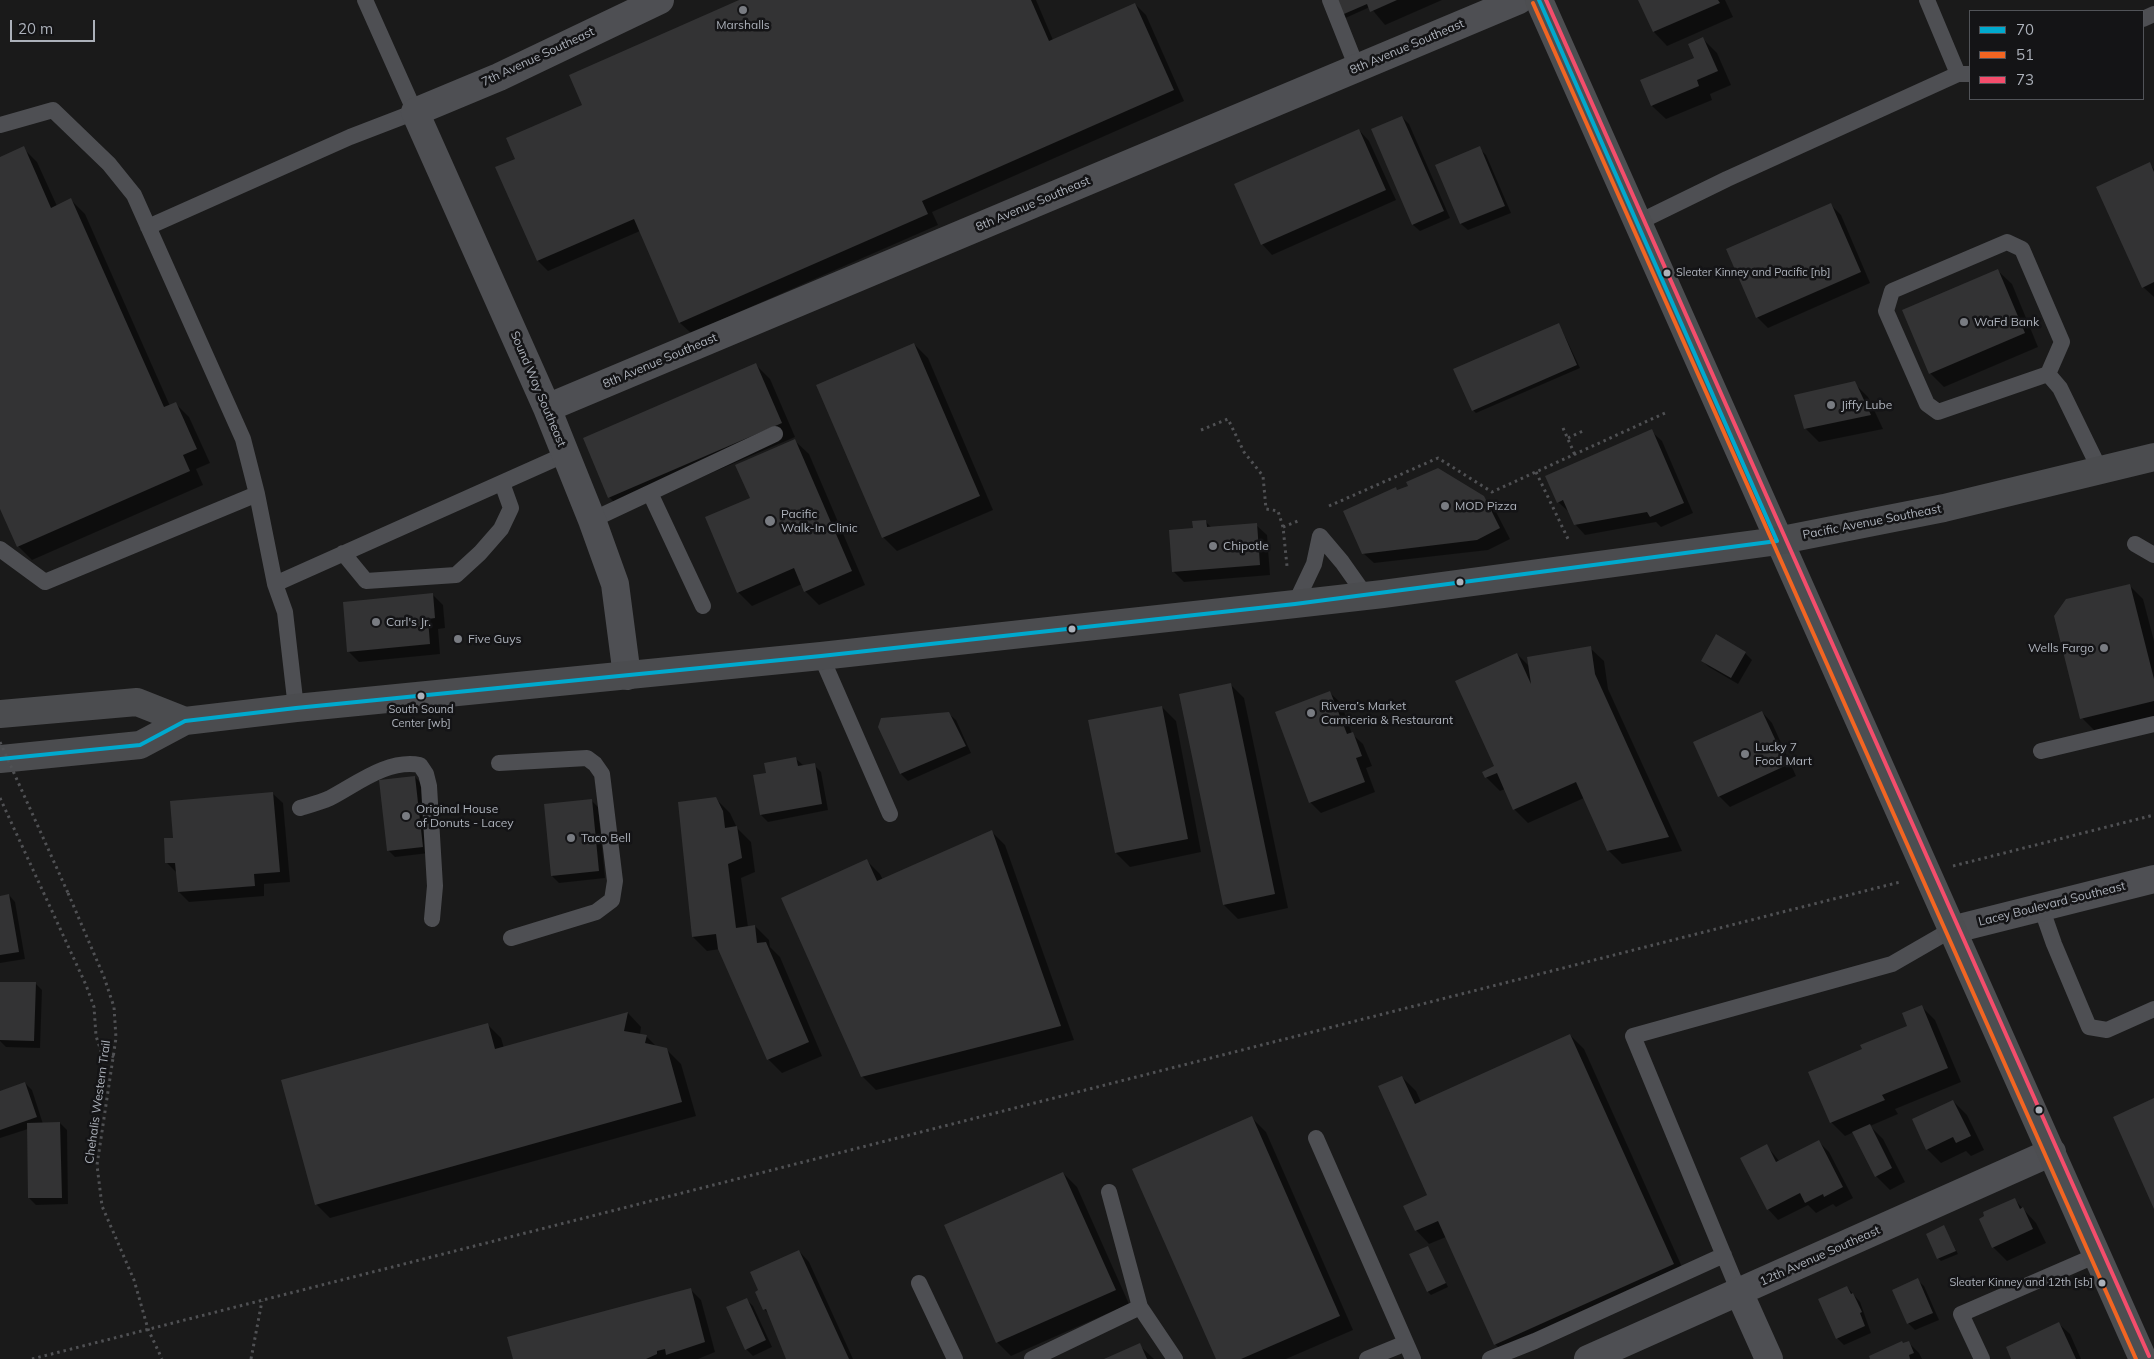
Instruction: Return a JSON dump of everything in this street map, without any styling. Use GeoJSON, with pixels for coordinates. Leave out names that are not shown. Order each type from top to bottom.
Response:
{"type":"FeatureCollection","features":[{"type":"Feature","properties":{"kind":"main road","name":"Pacific Avenue Southeast"},"geometry":{"type":"LineString","coordinates":[[0,759],[140,745],[185,721],[296,708],[822,656],[1366,596],[1777,541],[1944,508],[2154,457]]}},
{"type":"Feature","properties":{"kind":"main road","name":"Pacific Avenue Southeast"},"geometry":{"type":"LineString","coordinates":[[0,714],[137,702],[185,721]]}},
{"type":"Feature","properties":{"kind":"street","name":"7th Avenue Southeast"},"geometry":{"type":"LineString","coordinates":[[415,112],[499,77],[660,0]]}},
{"type":"Feature","properties":{"kind":"street","name":"8th Avenue Southeast"},"geometry":{"type":"LineString","coordinates":[[547,408],[1519,0]]}},
{"type":"Feature","properties":{"kind":"street"},"geometry":{"type":"LineString","coordinates":[[1539,0],[1777,541],[2143,1359]]}},
{"type":"Feature","properties":{"kind":"street","name":"Sound Way Southeast"},"geometry":{"type":"LineString","coordinates":[[415,112],[547,408],[592,520],[615,584],[627,676]]}},
{"type":"Feature","properties":{"kind":"street","name":"Lacey Boulevard Southeast"},"geometry":{"type":"LineString","coordinates":[[1951,930],[2154,878]]}},
{"type":"Feature","properties":{"kind":"street","name":"12th Avenue Southeast"},"geometry":{"type":"LineString","coordinates":[[1588,1359],[2052,1152]]}},
{"type":"Feature","properties":{"kind":"street"},"geometry":{"type":"LineString","coordinates":[[1739,1292],[1769,1359]]}},
{"type":"Feature","properties":{"kind":"lane"},"geometry":{"type":"LineString","coordinates":[[148,228],[350,137],[415,112],[365,0]]}},
{"type":"Feature","properties":{"kind":"lane"},"geometry":{"type":"LineString","coordinates":[[1330,0],[1357,68]]}},
{"type":"Feature","properties":{"kind":"lane"},"geometry":{"type":"LineString","coordinates":[[1637,222],[1727,179],[1964,74],[1927,0]]}},
{"type":"Feature","properties":{"kind":"lane"},"geometry":{"type":"LineString","coordinates":[[0,125],[53,110],[109,164],[134,195],[243,440],[257,494],[275,584],[285,612],[296,708]]}},
{"type":"Feature","properties":{"kind":"lane"},"geometry":{"type":"LineString","coordinates":[[2006,242],[2022,248],[2062,342],[2048,374],[1938,412],[1927,404],[1886,311],[1892,291],[2006,242]]}},
{"type":"Feature","properties":{"kind":"lane"},"geometry":{"type":"LineString","coordinates":[[2048,374],[2060,388],[2100,470]]}},
{"type":"Feature","properties":{"kind":"lane"},"geometry":{"type":"LineString","coordinates":[[592,520],[775,434]]}},
{"type":"Feature","properties":{"kind":"lane"},"geometry":{"type":"LineString","coordinates":[[275,584],[566,454]]}},
{"type":"Feature","properties":{"kind":"lane"},"geometry":{"type":"LineString","coordinates":[[343,553],[366,581],[456,575],[480,553],[501,528],[511,508],[502,482]]}},
{"type":"Feature","properties":{"kind":"lane"},"geometry":{"type":"LineString","coordinates":[[650,493],[703,606]]}},
{"type":"Feature","properties":{"kind":"lane"},"geometry":{"type":"LineString","coordinates":[[0,549],[45,582],[257,494]]}},
{"type":"Feature","properties":{"kind":"lane"},"geometry":{"type":"LineString","coordinates":[[1295,604],[1314,564],[1320,536],[1342,562],[1366,596]]}},
{"type":"Feature","properties":{"kind":"lane"},"geometry":{"type":"LineString","coordinates":[[2135,544],[2154,555]]}},
{"type":"Feature","properties":{"kind":"lane"},"geometry":{"type":"LineString","coordinates":[[822,656],[890,814]]}},
{"type":"Feature","properties":{"kind":"lane"},"geometry":{"type":"LineString","coordinates":[[2042,751],[2154,724]]}},
{"type":"Feature","properties":{"kind":"lane"},"geometry":{"type":"LineString","coordinates":[[499,764],[587,758],[595,764],[602,774],[615,881],[612,900],[596,912],[511,938]]}},
{"type":"Feature","properties":{"kind":"lane"},"geometry":{"type":"LineString","coordinates":[[300,808],[328,799],[392,766],[408,763],[420,764],[426,774],[429,786],[434,886],[432,918]]}},
{"type":"Feature","properties":{"kind":"lane"},"geometry":{"type":"LineString","coordinates":[[2041,907],[2054,944],[2089,1027],[2107,1030],[2154,1009]]}},
{"type":"Feature","properties":{"kind":"lane"},"geometry":{"type":"LineString","coordinates":[[1739,1292],[1634,1036],[1892,964],[1951,930]]}},
{"type":"Feature","properties":{"kind":"lane"},"geometry":{"type":"LineString","coordinates":[[1316,1138],[1413,1359]]}},
{"type":"Feature","properties":{"kind":"lane"},"geometry":{"type":"LineString","coordinates":[[1108,1192],[1140,1307],[1175,1359]]}},
{"type":"Feature","properties":{"kind":"lane"},"geometry":{"type":"LineString","coordinates":[[1490,1359],[1535,1341],[1724,1255]]}},
{"type":"Feature","properties":{"kind":"lane"},"geometry":{"type":"LineString","coordinates":[[1982,1359],[1960,1314],[2097,1255]]}},
{"type":"Feature","properties":{"kind":"lane"},"geometry":{"type":"LineString","coordinates":[[920,1283],[955,1359]]}},
{"type":"Feature","properties":{"kind":"lane"},"geometry":{"type":"LineString","coordinates":[[1032,1359],[1140,1307]]}},
{"type":"Feature","properties":{"kind":"lane"},"geometry":{"type":"LineString","coordinates":[[1367,1359],[1406,1343]]}},
{"type":"Feature","properties":{"kind":"path"},"geometry":{"type":"LineString","coordinates":[[1329,506],[1438,458],[1492,492],[1665,413]]}},
{"type":"Feature","properties":{"kind":"path"},"geometry":{"type":"LineString","coordinates":[[1201,430],[1228,418],[1244,452],[1263,476],[1266,509],[1278,511],[1283,527],[1287,566]]}},
{"type":"Feature","properties":{"kind":"path"},"geometry":{"type":"LineString","coordinates":[[1563,428],[1575,455]]}},
{"type":"Feature","properties":{"kind":"path"},"geometry":{"type":"LineString","coordinates":[[1568,438],[1584,431]]}},
{"type":"Feature","properties":{"kind":"path"},"geometry":{"type":"LineString","coordinates":[[1536,472],[1569,542]]}},
{"type":"Feature","properties":{"kind":"path"},"geometry":{"type":"LineString","coordinates":[[1283,527],[1298,521]]}},
{"type":"Feature","properties":{"kind":"path","name":"Chehalis Western Trail"},"geometry":{"type":"LineString","coordinates":[[0,742],[68,893],[104,977],[114,1007],[116,1038],[114,1057],[97,1165],[102,1206],[134,1280],[148,1329],[162,1359]]}},
{"type":"Feature","properties":{"kind":"path"},"geometry":{"type":"LineString","coordinates":[[0,798],[86,985],[94,1007],[96,1036],[101,1051],[114,1057]]}},
{"type":"Feature","properties":{"kind":"path"},"geometry":{"type":"LineString","coordinates":[[32,1359],[1892,885],[1925,873],[2154,815]]}},
{"type":"Feature","properties":{"kind":"path"},"geometry":{"type":"LineString","coordinates":[[251,1359],[262,1301]]}},
{"type":"Feature","properties":{"kind":"building"},"geometry":{"type":"Polygon","coordinates":[[[739,0],[1031,0],[1049,41],[1135,3],[1174,90],[922,201],[928,214],[679,323],[634,219],[537,261],[495,167],[515,159],[506,138],[582,105],[569,75],[739,0]]]}},
{"type":"Feature","properties":{"kind":"building"},"geometry":{"type":"Polygon","coordinates":[[[1329,0],[1397,0],[1370,12],[1367,4],[1337,17],[1329,0]]]}},
{"type":"Feature","properties":{"kind":"building"},"geometry":{"type":"Polygon","coordinates":[[[1638,0],[1718,0],[1720,3],[1653,32],[1638,0]]]}},
{"type":"Feature","properties":{"kind":"building"},"geometry":{"type":"Polygon","coordinates":[[[1703,37],[1718,71],[1697,80],[1699,86],[1651,106],[1640,80],[1694,58],[1688,44],[1703,37]]]}},
{"type":"Feature","properties":{"kind":"building"},"geometry":{"type":"Polygon","coordinates":[[[1402,116],[1444,211],[1412,225],[1371,129],[1402,116]]]}},
{"type":"Feature","properties":{"kind":"building"},"geometry":{"type":"Polygon","coordinates":[[[1359,129],[1386,190],[1261,245],[1234,184],[1359,129]]]}},
{"type":"Feature","properties":{"kind":"building"},"geometry":{"type":"Polygon","coordinates":[[[24,146],[51,208],[71,198],[164,407],[176,402],[197,449],[183,455],[190,471],[17,547],[0,509],[0,157],[24,146]]]}},
{"type":"Feature","properties":{"kind":"building"},"geometry":{"type":"Polygon","coordinates":[[[1480,146],[1505,206],[1460,224],[1435,165],[1480,146]]]}},
{"type":"Feature","properties":{"kind":"building"},"geometry":{"type":"Polygon","coordinates":[[[2150,162],[2154,172],[2154,282],[2142,288],[2096,187],[2150,162]]]}},
{"type":"Feature","properties":{"kind":"building"},"geometry":{"type":"Polygon","coordinates":[[[1831,203],[1861,272],[1756,318],[1726,249],[1831,203]]]}},
{"type":"Feature","properties":{"kind":"building","name":"WaFd Bank"},"geometry":{"type":"Polygon","coordinates":[[[1998,269],[2025,333],[1929,374],[1902,310],[1998,269]]]}},
{"type":"Feature","properties":{"kind":"building"},"geometry":{"type":"Polygon","coordinates":[[[1559,323],[1577,365],[1472,411],[1453,369],[1559,323]]]}},
{"type":"Feature","properties":{"kind":"building"},"geometry":{"type":"Polygon","coordinates":[[[914,343],[980,496],[882,538],[816,385],[914,343]]]}},
{"type":"Feature","properties":{"kind":"building"},"geometry":{"type":"Polygon","coordinates":[[[756,363],[782,423],[608,498],[583,438],[756,363]]]}},
{"type":"Feature","properties":{"kind":"building","name":"Jiffy Lube"},"geometry":{"type":"Polygon","coordinates":[[[1855,381],[1871,415],[1804,429],[1794,395],[1855,381]]]}},
{"type":"Feature","properties":{"kind":"building"},"geometry":{"type":"Polygon","coordinates":[[[1652,429],[1684,503],[1650,517],[1647,512],[1574,525],[1563,500],[1557,503],[1545,476],[1652,429]]]}},
{"type":"Feature","properties":{"kind":"building"},"geometry":{"type":"Polygon","coordinates":[[[795,439],[852,571],[804,592],[794,568],[737,593],[705,517],[750,498],[735,465],[795,439]]]}},
{"type":"Feature","properties":{"kind":"building"},"geometry":{"type":"Polygon","coordinates":[[[1438,468],[1484,496],[1500,528],[1477,540],[1362,554],[1343,511],[1396,487],[1397,490],[1408,486],[1406,482],[1438,468]]]}},
{"type":"Feature","properties":{"kind":"building"},"geometry":{"type":"Polygon","coordinates":[[[1206,520],[1207,527],[1257,523],[1260,565],[1172,572],[1169,530],[1193,528],[1192,521],[1206,520]]]}},
{"type":"Feature","properties":{"kind":"building","name":"Wells Fargo"},"geometry":{"type":"Polygon","coordinates":[[[2130,584],[2154,679],[2154,701],[2080,719],[2054,616],[2066,599],[2130,584]]]}},
{"type":"Feature","properties":{"kind":"building"},"geometry":{"type":"Polygon","coordinates":[[[433,593],[435,618],[428,619],[430,644],[347,652],[343,602],[433,593]]]}},
{"type":"Feature","properties":{"kind":"building"},"geometry":{"type":"Polygon","coordinates":[[[1716,634],[1746,652],[1731,678],[1701,661],[1716,634]]]}},
{"type":"Feature","properties":{"kind":"building"},"geometry":{"type":"Polygon","coordinates":[[[1591,646],[1595,674],[1669,837],[1607,851],[1576,782],[1513,810],[1497,773],[1485,778],[1482,772],[1494,766],[1455,681],[1517,653],[1531,684],[1527,657],[1591,646]]]}},
{"type":"Feature","properties":{"kind":"building"},"geometry":{"type":"Polygon","coordinates":[[[1231,683],[1275,894],[1223,905],[1179,694],[1231,683]]]}},
{"type":"Feature","properties":{"kind":"building"},"geometry":{"type":"Polygon","coordinates":[[[1330,691],[1347,734],[1353,732],[1362,756],[1356,758],[1365,782],[1309,803],[1275,712],[1330,691]]]}},
{"type":"Feature","properties":{"kind":"building"},"geometry":{"type":"Polygon","coordinates":[[[1162,706],[1188,839],[1115,853],[1088,720],[1162,706]]]}},
{"type":"Feature","properties":{"kind":"building"},"geometry":{"type":"Polygon","coordinates":[[[1762,711],[1787,765],[1718,797],[1693,742],[1762,711]]]}},
{"type":"Feature","properties":{"kind":"building"},"geometry":{"type":"Polygon","coordinates":[[[949,712],[966,746],[900,774],[878,727],[881,718],[949,712]]]}},
{"type":"Feature","properties":{"kind":"building"},"geometry":{"type":"Polygon","coordinates":[[[796,757],[798,766],[815,763],[822,804],[760,815],[753,775],[766,773],[764,763],[796,757]]]}},
{"type":"Feature","properties":{"kind":"building"},"geometry":{"type":"Polygon","coordinates":[[[415,776],[423,847],[387,851],[379,780],[415,776]]]}},
{"type":"Feature","properties":{"kind":"building"},"geometry":{"type":"Polygon","coordinates":[[[273,792],[280,872],[254,874],[255,886],[178,892],[175,863],[165,863],[164,838],[173,838],[170,801],[273,792]]]}},
{"type":"Feature","properties":{"kind":"building"},"geometry":{"type":"Polygon","coordinates":[[[716,797],[723,811],[725,828],[737,826],[742,858],[728,864],[736,928],[755,925],[757,943],[766,942],[809,1042],[767,1060],[718,949],[716,934],[692,937],[678,802],[716,797]]]}},
{"type":"Feature","properties":{"kind":"building","name":"Taco Bell"},"geometry":{"type":"Polygon","coordinates":[[[592,799],[599,871],[551,876],[544,804],[592,799]]]}},
{"type":"Feature","properties":{"kind":"building"},"geometry":{"type":"Polygon","coordinates":[[[992,830],[1061,1026],[861,1077],[781,898],[867,859],[877,881],[992,830]]]}},
{"type":"Feature","properties":{"kind":"building"},"geometry":{"type":"Polygon","coordinates":[[[9,894],[19,952],[0,955],[0,896],[9,894]]]}},
{"type":"Feature","properties":{"kind":"building"},"geometry":{"type":"Polygon","coordinates":[[[0,982],[36,982],[34,1041],[0,1040],[0,982]]]}},
{"type":"Feature","properties":{"kind":"building"},"geometry":{"type":"Polygon","coordinates":[[[1922,1005],[1948,1068],[1882,1095],[1885,1100],[1830,1123],[1808,1072],[1862,1049],[1860,1045],[1907,1026],[1902,1013],[1922,1005]]]}},
{"type":"Feature","properties":{"kind":"building"},"geometry":{"type":"Polygon","coordinates":[[[628,1012],[624,1031],[647,1035],[645,1043],[667,1048],[682,1102],[315,1205],[281,1080],[488,1023],[495,1049],[628,1012]]]}},
{"type":"Feature","properties":{"kind":"building"},"geometry":{"type":"Polygon","coordinates":[[[1570,1034],[1674,1264],[1494,1345],[1438,1221],[1415,1231],[1403,1206],[1427,1195],[1378,1086],[1402,1076],[1415,1104],[1570,1034]]]}},
{"type":"Feature","properties":{"kind":"building"},"geometry":{"type":"Polygon","coordinates":[[[25,1082],[37,1117],[0,1130],[0,1091],[25,1082]]]}},
{"type":"Feature","properties":{"kind":"building"},"geometry":{"type":"Polygon","coordinates":[[[2154,1098],[2154,1209],[2113,1117],[2154,1098]]]}},
{"type":"Feature","properties":{"kind":"building"},"geometry":{"type":"Polygon","coordinates":[[[1953,1100],[1971,1136],[1956,1143],[1953,1137],[1926,1150],[1912,1119],[1953,1100]]]}},
{"type":"Feature","properties":{"kind":"building"},"geometry":{"type":"Polygon","coordinates":[[[1252,1116],[1340,1316],[1241,1359],[1216,1359],[1132,1169],[1252,1116]]]}},
{"type":"Feature","properties":{"kind":"building"},"geometry":{"type":"Polygon","coordinates":[[[60,1122],[62,1198],[28,1198],[27,1123],[60,1122]]]}},
{"type":"Feature","properties":{"kind":"building"},"geometry":{"type":"Polygon","coordinates":[[[1870,1124],[1892,1168],[1875,1177],[1852,1132],[1870,1124]]]}},
{"type":"Feature","properties":{"kind":"building"},"geometry":{"type":"Polygon","coordinates":[[[1819,1140],[1843,1187],[1824,1197],[1823,1194],[1805,1203],[1800,1193],[1767,1210],[1740,1158],[1767,1144],[1776,1162],[1819,1140]]]}},
{"type":"Feature","properties":{"kind":"building"},"geometry":{"type":"Polygon","coordinates":[[[1063,1172],[1116,1290],[996,1343],[944,1225],[1063,1172]]]}},
{"type":"Feature","properties":{"kind":"building"},"geometry":{"type":"Polygon","coordinates":[[[2015,1198],[2020,1209],[2023,1207],[2033,1229],[1992,1248],[1979,1219],[1984,1216],[1983,1212],[2015,1198]]]}},
{"type":"Feature","properties":{"kind":"building"},"geometry":{"type":"Polygon","coordinates":[[[1944,1225],[1956,1251],[1937,1259],[1926,1234],[1944,1225]]]}},
{"type":"Feature","properties":{"kind":"building"},"geometry":{"type":"Polygon","coordinates":[[[1428,1246],[1446,1283],[1427,1292],[1409,1254],[1428,1246]]]}},
{"type":"Feature","properties":{"kind":"building"},"geometry":{"type":"Polygon","coordinates":[[[799,1250],[849,1359],[786,1359],[766,1309],[763,1310],[755,1292],[758,1290],[750,1272],[799,1250]]]}},
{"type":"Feature","properties":{"kind":"building"},"geometry":{"type":"Polygon","coordinates":[[[1918,1278],[1933,1313],[1907,1324],[1892,1290],[1918,1278]]]}},
{"type":"Feature","properties":{"kind":"building"},"geometry":{"type":"Polygon","coordinates":[[[1847,1286],[1851,1294],[1853,1293],[1862,1312],[1860,1313],[1865,1326],[1836,1339],[1818,1299],[1847,1286]]]}},
{"type":"Feature","properties":{"kind":"building"},"geometry":{"type":"Polygon","coordinates":[[[691,1288],[705,1342],[666,1355],[665,1349],[657,1351],[657,1354],[646,1359],[513,1359],[507,1337],[691,1288]]]}},
{"type":"Feature","properties":{"kind":"building"},"geometry":{"type":"Polygon","coordinates":[[[747,1298],[766,1340],[745,1350],[726,1307],[747,1298]]]}},
{"type":"Feature","properties":{"kind":"building"},"geometry":{"type":"Polygon","coordinates":[[[2059,1322],[2076,1359],[2011,1359],[2006,1347],[2059,1322]]]}},
{"type":"Feature","properties":{"kind":"building"},"geometry":{"type":"Polygon","coordinates":[[[1902,1341],[1903,1343],[1909,1341],[1914,1353],[1909,1355],[1910,1359],[1870,1359],[1869,1356],[1902,1341]]]}},
{"type":"Feature","properties":{"kind":"building"},"geometry":{"type":"Polygon","coordinates":[[[1140,1343],[1147,1359],[1104,1359],[1140,1343]]]}},
{"type":"Feature","properties":{"kind":"transit line","name":"70"},"geometry":{"type":"LineString","coordinates":[[0,759],[140,745],[185,721],[296,708],[821,656],[1295,604],[1777,541],[1539,0]]}},
{"type":"Feature","properties":{"kind":"transit line","name":"73"},"geometry":{"type":"LineString","coordinates":[[1546,0],[2149,1356]]}},
{"type":"Feature","properties":{"kind":"transit line","name":"51"},"geometry":{"type":"LineString","coordinates":[[1533,3],[2136,1359]]}},
{"type":"Feature","properties":{"kind":"place","name":"Marshalls"},"geometry":{"type":"Point","coordinates":[743,10]}},
{"type":"Feature","properties":{"kind":"place","name":"Sleater Kinney and Pacific [nb]"},"geometry":{"type":"Point","coordinates":[1667,273]}},
{"type":"Feature","properties":{"kind":"place","name":"WaFd Bank"},"geometry":{"type":"Point","coordinates":[1964,322]}},
{"type":"Feature","properties":{"kind":"place","name":"Jiffy Lube"},"geometry":{"type":"Point","coordinates":[1831,405]}},
{"type":"Feature","properties":{"kind":"place","name":"MOD Pizza"},"geometry":{"type":"Point","coordinates":[1445,506]}},
{"type":"Feature","properties":{"kind":"place","name":"Pacific Walk-In Clinic"},"geometry":{"type":"Point","coordinates":[770,521]}},
{"type":"Feature","properties":{"kind":"place","name":"Chipotle"},"geometry":{"type":"Point","coordinates":[1213,546]}},
{"type":"Feature","properties":{"kind":"place","name":"Carl's Jr."},"geometry":{"type":"Point","coordinates":[376,622]}},
{"type":"Feature","properties":{"kind":"place","name":"Five Guys"},"geometry":{"type":"Point","coordinates":[458,639]}},
{"type":"Feature","properties":{"kind":"place","name":"Wells Fargo"},"geometry":{"type":"Point","coordinates":[2104,648]}},
{"type":"Feature","properties":{"kind":"place","name":"South Sound Center [wb]"},"geometry":{"type":"Point","coordinates":[421,696]}},
{"type":"Feature","properties":{"kind":"place","name":"Rivera’s Market Carniceria & Restaurant"},"geometry":{"type":"Point","coordinates":[1311,713]}},
{"type":"Feature","properties":{"kind":"place","name":"Lucky 7 Food Mart"},"geometry":{"type":"Point","coordinates":[1745,754]}},
{"type":"Feature","properties":{"kind":"place","name":"Original House of Donuts - Lacey"},"geometry":{"type":"Point","coordinates":[406,816]}},
{"type":"Feature","properties":{"kind":"place","name":"Taco Bell"},"geometry":{"type":"Point","coordinates":[571,838]}},
{"type":"Feature","properties":{"kind":"place","name":"Sleater Kinney and 12th [sb]"},"geometry":{"type":"Point","coordinates":[2102,1283]}}]}
